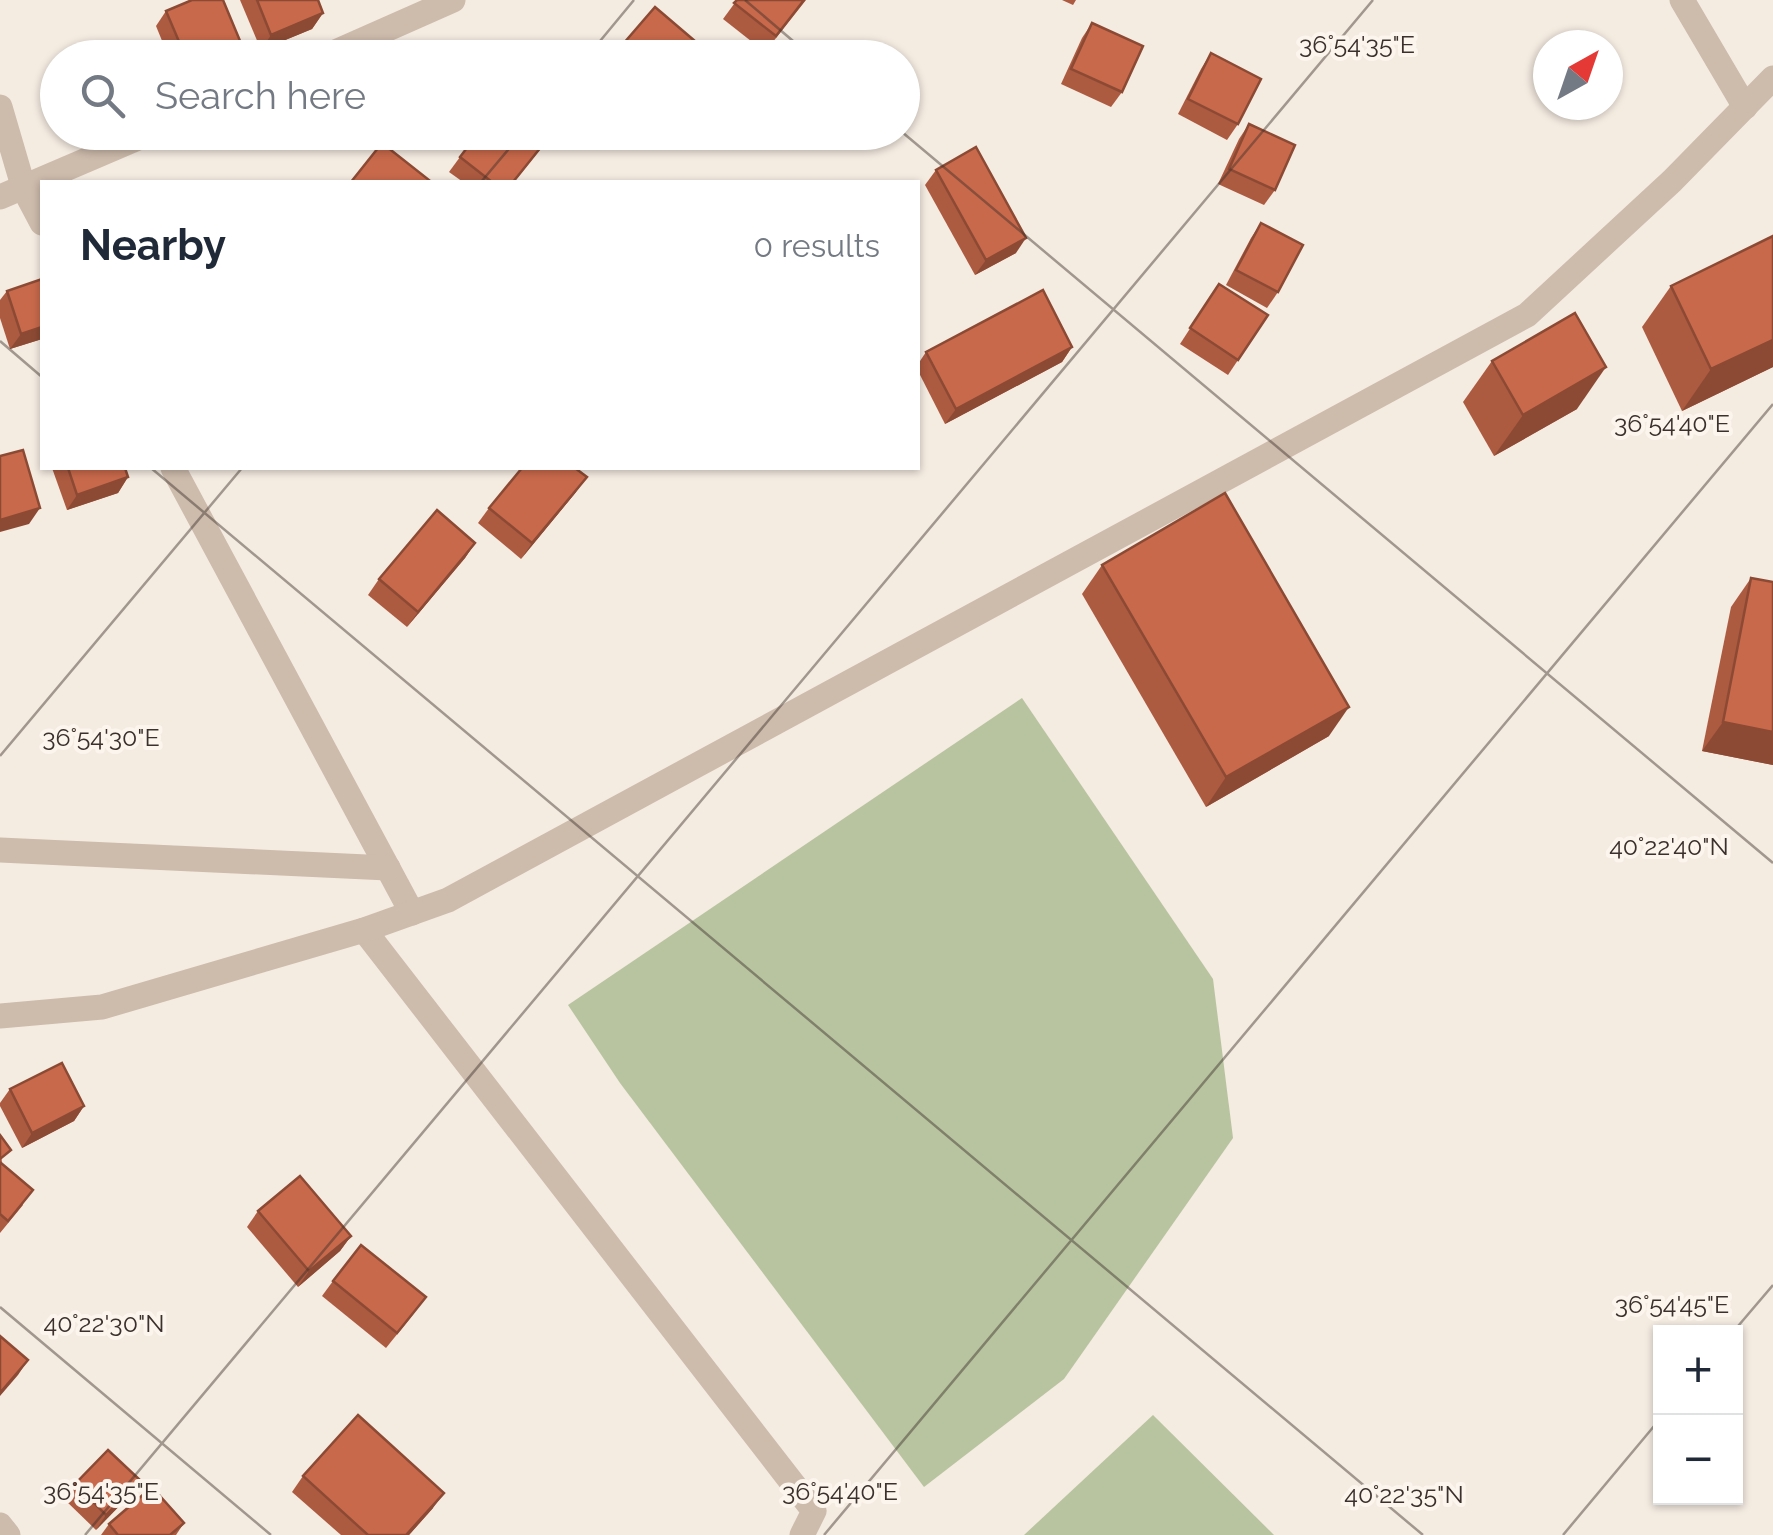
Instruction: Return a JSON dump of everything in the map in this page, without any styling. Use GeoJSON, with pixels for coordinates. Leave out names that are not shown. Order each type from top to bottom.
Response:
{"type":"FeatureCollection","features":[{"type":"Feature","properties":{"kind":"street"},"geometry":{"type":"LineString","coordinates":[[355,40],[414,8],[453,0]]}},
{"type":"Feature","properties":{"kind":"street"},"geometry":{"type":"LineString","coordinates":[[1682,0],[1745,107]]}},
{"type":"Feature","properties":{"kind":"street"},"geometry":{"type":"LineString","coordinates":[[0,1016],[102,1007],[364,930],[448,900],[1526,315],[1672,181],[1773,78]]}},
{"type":"Feature","properties":{"kind":"street"},"geometry":{"type":"LineString","coordinates":[[0,107],[12,193],[40,222]]}},
{"type":"Feature","properties":{"kind":"street"},"geometry":{"type":"LineString","coordinates":[[42,180],[111,150]]}},
{"type":"Feature","properties":{"kind":"street"},"geometry":{"type":"LineString","coordinates":[[12,193],[40,181]]}},
{"type":"Feature","properties":{"kind":"street"},"geometry":{"type":"LineString","coordinates":[[174,470],[412,913]]}},
{"type":"Feature","properties":{"kind":"street"},"geometry":{"type":"LineString","coordinates":[[0,850],[388,868]]}},
{"type":"Feature","properties":{"kind":"street"},"geometry":{"type":"LineString","coordinates":[[364,930],[814,1511],[802,1535]]}},
{"type":"Feature","properties":{"kind":"street"},"geometry":{"type":"LineString","coordinates":[[0,1525],[8,1535]]}},
{"type":"Feature","properties":{"kind":"green space"},"geometry":{"type":"Polygon","coordinates":[[[1022,698],[1213,979],[1233,1138],[1064,1379],[924,1487],[620,1083],[568,1005],[1022,698]]]}},
{"type":"Feature","properties":{"kind":"green space"},"geometry":{"type":"Polygon","coordinates":[[[1153,1415],[1274,1535],[1024,1535],[1153,1415]]]}},
{"type":"Feature","properties":{"kind":"building"},"geometry":{"type":"Polygon","coordinates":[[[192,0],[223,0],[240,40],[178,40],[166,11],[192,0]]]}},
{"type":"Feature","properties":{"kind":"building"},"geometry":{"type":"Polygon","coordinates":[[[257,0],[318,0],[323,13],[271,35],[257,0]]]}},
{"type":"Feature","properties":{"kind":"building"},"geometry":{"type":"Polygon","coordinates":[[[804,0],[776,36],[734,3],[804,0]]]}},
{"type":"Feature","properties":{"kind":"building"},"geometry":{"type":"Polygon","coordinates":[[[655,7],[694,40],[627,40],[655,7]]]}},
{"type":"Feature","properties":{"kind":"building"},"geometry":{"type":"Polygon","coordinates":[[[1092,23],[1143,46],[1122,92],[1071,69],[1092,23]]]}},
{"type":"Feature","properties":{"kind":"building"},"geometry":{"type":"Polygon","coordinates":[[[1211,53],[1261,79],[1238,124],[1188,99],[1211,53]]]}},
{"type":"Feature","properties":{"kind":"building"},"geometry":{"type":"Polygon","coordinates":[[[1249,124],[1295,145],[1275,190],[1229,169],[1249,124]]]}},
{"type":"Feature","properties":{"kind":"building"},"geometry":{"type":"Polygon","coordinates":[[[976,147],[1026,238],[986,260],[936,170],[976,147]]]}},
{"type":"Feature","properties":{"kind":"building"},"geometry":{"type":"Polygon","coordinates":[[[376,150],[391,150],[429,180],[353,180],[376,150]]]}},
{"type":"Feature","properties":{"kind":"building"},"geometry":{"type":"Polygon","coordinates":[[[465,150],[539,150],[515,180],[489,180],[460,157],[465,150]]]}},
{"type":"Feature","properties":{"kind":"building"},"geometry":{"type":"Polygon","coordinates":[[[1261,223],[1303,245],[1278,292],[1236,270],[1261,223]]]}},
{"type":"Feature","properties":{"kind":"building"},"geometry":{"type":"Polygon","coordinates":[[[1773,236],[1773,340],[1711,369],[1671,286],[1773,236]]]}},
{"type":"Feature","properties":{"kind":"building"},"geometry":{"type":"Polygon","coordinates":[[[40,280],[40,328],[21,334],[7,291],[40,280]]]}},
{"type":"Feature","properties":{"kind":"building"},"geometry":{"type":"Polygon","coordinates":[[[1219,284],[1268,315],[1238,360],[1190,328],[1219,284]]]}},
{"type":"Feature","properties":{"kind":"building"},"geometry":{"type":"Polygon","coordinates":[[[1043,290],[1072,347],[956,409],[926,352],[1043,290]]]}},
{"type":"Feature","properties":{"kind":"building"},"geometry":{"type":"Polygon","coordinates":[[[1575,313],[1606,367],[1523,415],[1492,361],[1575,313]]]}},
{"type":"Feature","properties":{"kind":"building"},"geometry":{"type":"Polygon","coordinates":[[[23,450],[40,508],[0,520],[0,456],[23,450]]]}},
{"type":"Feature","properties":{"kind":"building"},"geometry":{"type":"Polygon","coordinates":[[[69,470],[126,470],[128,477],[77,495],[69,470]]]}},
{"type":"Feature","properties":{"kind":"building"},"geometry":{"type":"Polygon","coordinates":[[[520,470],[578,470],[587,477],[532,543],[489,508],[520,470]]]}},
{"type":"Feature","properties":{"kind":"building"},"geometry":{"type":"Polygon","coordinates":[[[1225,493],[1349,707],[1226,777],[1102,565],[1225,493]]]}},
{"type":"Feature","properties":{"kind":"building"},"geometry":{"type":"Polygon","coordinates":[[[437,510],[475,543],[418,612],[379,579],[437,510]]]}},
{"type":"Feature","properties":{"kind":"building"},"geometry":{"type":"Polygon","coordinates":[[[1751,578],[1773,582],[1773,732],[1723,722],[1751,578]]]}},
{"type":"Feature","properties":{"kind":"building"},"geometry":{"type":"Polygon","coordinates":[[[62,1063],[84,1106],[32,1133],[10,1089],[62,1063]]]}},
{"type":"Feature","properties":{"kind":"building"},"geometry":{"type":"Polygon","coordinates":[[[0,1135],[11,1150],[0,1159],[0,1135]]]}},
{"type":"Feature","properties":{"kind":"building"},"geometry":{"type":"Polygon","coordinates":[[[1,1163],[33,1190],[8,1221],[0,1214],[1,1163]]]}},
{"type":"Feature","properties":{"kind":"building"},"geometry":{"type":"Polygon","coordinates":[[[300,1176],[351,1236],[309,1271],[258,1211],[300,1176]]]}},
{"type":"Feature","properties":{"kind":"building"},"geometry":{"type":"Polygon","coordinates":[[[361,1245],[426,1297],[397,1333],[333,1281],[361,1245]]]}},
{"type":"Feature","properties":{"kind":"building"},"geometry":{"type":"Polygon","coordinates":[[[0,1336],[28,1360],[0,1393],[0,1336]]]}},
{"type":"Feature","properties":{"kind":"building"},"geometry":{"type":"Polygon","coordinates":[[[358,1415],[444,1493],[406,1535],[368,1535],[303,1476],[358,1415]]]}},
{"type":"Feature","properties":{"kind":"building"},"geometry":{"type":"Polygon","coordinates":[[[108,1450],[140,1480],[106,1515],[75,1484],[108,1450]]]}},
{"type":"Feature","properties":{"kind":"building"},"geometry":{"type":"Polygon","coordinates":[[[152,1487],[184,1523],[170,1535],[118,1535],[109,1524],[152,1487]]]}}]}
